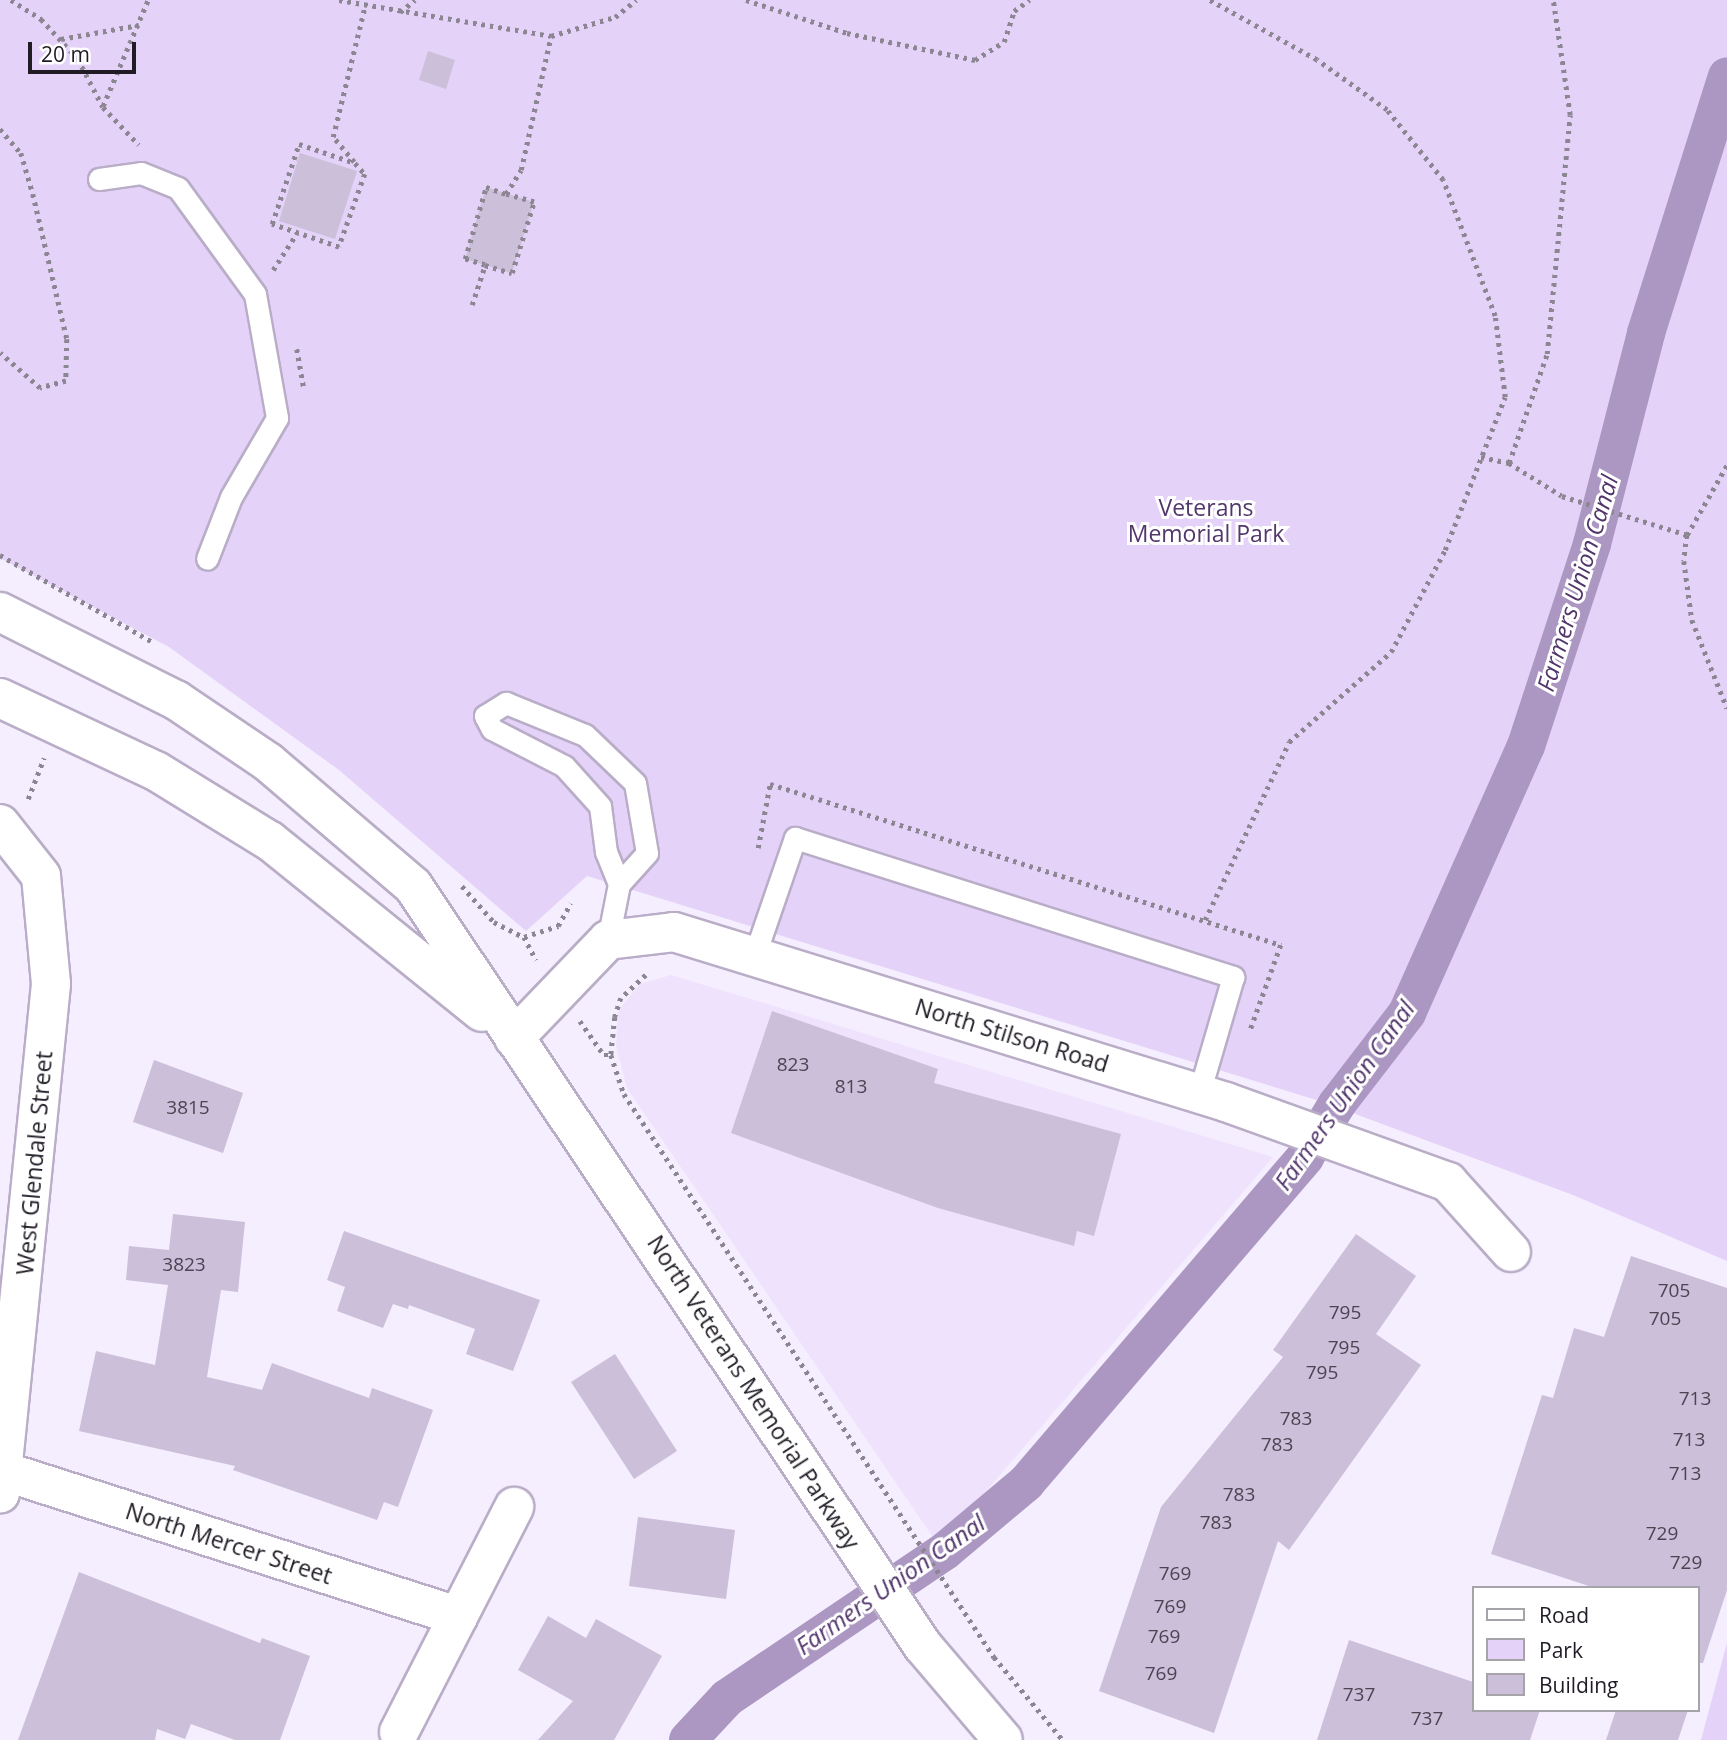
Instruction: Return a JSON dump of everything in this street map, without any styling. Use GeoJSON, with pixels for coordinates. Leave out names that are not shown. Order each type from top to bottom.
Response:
{"type":"FeatureCollection","features":[{"type":"Feature","properties":{"kind":"street","name":"North Veterans Memorial Parkway"},"geometry":{"type":"LineString","coordinates":[[0,612],[176,700],[268,762],[359,835],[413,886],[514,1038],[558,1094],[923,1646],[1003,1740]]}},
{"type":"Feature","properties":{"kind":"street","name":"North Veterans Memorial Parkway"},"geometry":{"type":"LineString","coordinates":[[0,698],[156,771],[270,841],[514,1038]]}},
{"type":"Feature","properties":{"kind":"street","name":"West Glendale Street"},"geometry":{"type":"LineString","coordinates":[[1,1478],[51,984],[41,876],[7,833]]}},
{"type":"Feature","properties":{"kind":"street","name":"North Stilson Road"},"geometry":{"type":"LineString","coordinates":[[608,940],[674,932],[755,954],[1243,1108],[1448,1182],[1511,1252]]}},
{"type":"Feature","properties":{"kind":"street"},"geometry":{"type":"LineString","coordinates":[[514,1038],[608,940]]}},
{"type":"Feature","properties":{"kind":"street","name":"North Mercer Street"},"geometry":{"type":"LineString","coordinates":[[1,1478],[458,1616]]}},
{"type":"Feature","properties":{"kind":"street"},"geometry":{"type":"LineString","coordinates":[[399,1732],[513,1507]]}},
{"type":"Feature","properties":{"kind":"lane"},"geometry":{"type":"LineString","coordinates":[[99,179],[141,173],[178,188],[255,294],[277,418],[231,498],[207,559]]}},
{"type":"Feature","properties":{"kind":"lane"},"geometry":{"type":"LineString","coordinates":[[608,940],[619,884],[647,853],[635,783],[585,735],[506,703],[485,716],[492,729],[564,766],[600,806],[606,852],[619,884]]}},
{"type":"Feature","properties":{"kind":"lane"},"geometry":{"type":"LineString","coordinates":[[755,954],[795,838],[1233,977],[1199,1093]]}},
{"type":"Feature","properties":{"kind":"path"},"geometry":{"type":"LineString","coordinates":[[103,107],[148,0]]}},
{"type":"Feature","properties":{"kind":"path"},"geometry":{"type":"LineString","coordinates":[[339,0],[398,13],[551,36],[615,18],[636,0]]}},
{"type":"Feature","properties":{"kind":"path"},"geometry":{"type":"LineString","coordinates":[[398,13],[415,0]]}},
{"type":"Feature","properties":{"kind":"path"},"geometry":{"type":"LineString","coordinates":[[746,0],[847,33],[975,61],[1004,43],[1014,11],[1029,0]]}},
{"type":"Feature","properties":{"kind":"path"},"geometry":{"type":"LineString","coordinates":[[1205,920],[1289,742],[1391,652],[1445,550],[1505,397],[1495,316],[1443,180],[1387,110],[1317,60],[1209,0]]}},
{"type":"Feature","properties":{"kind":"path"},"geometry":{"type":"LineString","coordinates":[[1509,463],[1547,354],[1562,241],[1570,115],[1553,0]]}},
{"type":"Feature","properties":{"kind":"path"},"geometry":{"type":"LineString","coordinates":[[355,163],[299,144],[272,224],[339,247],[365,174],[333,136],[365,6]]}},
{"type":"Feature","properties":{"kind":"path"},"geometry":{"type":"LineString","coordinates":[[60,40],[139,25]]}},
{"type":"Feature","properties":{"kind":"path"},"geometry":{"type":"LineString","coordinates":[[506,194],[521,170],[551,36]]}},
{"type":"Feature","properties":{"kind":"path"},"geometry":{"type":"LineString","coordinates":[[0,129],[21,153],[33,194],[67,339],[66,381],[40,388],[0,353]]}},
{"type":"Feature","properties":{"kind":"path"},"geometry":{"type":"LineString","coordinates":[[486,187],[506,194],[534,202],[512,273],[465,258],[486,187]]}},
{"type":"Feature","properties":{"kind":"path"},"geometry":{"type":"LineString","coordinates":[[273,270],[298,233]]}},
{"type":"Feature","properties":{"kind":"path"},"geometry":{"type":"LineString","coordinates":[[472,306],[485,265]]}},
{"type":"Feature","properties":{"kind":"path"},"geometry":{"type":"LineString","coordinates":[[1482,457],[1509,463],[1562,496],[1687,535]]}},
{"type":"Feature","properties":{"kind":"path"},"geometry":{"type":"LineString","coordinates":[[1727,466],[1687,535],[1684,561],[1692,620],[1727,708]]}},
{"type":"Feature","properties":{"kind":"path"},"geometry":{"type":"LineString","coordinates":[[523,943],[524,937],[558,926],[572,903]]}},
{"type":"Feature","properties":{"kind":"path"},"geometry":{"type":"LineString","coordinates":[[653,971],[633,982],[621,998],[611,1055],[624,1094],[969,1619],[1063,1740]]}},
{"type":"Feature","properties":{"kind":"path"},"geometry":{"type":"LineString","coordinates":[[604,1055],[611,1055]]}},
{"type":"Feature","properties":{"kind":"shaded area"},"geometry":{"type":"Polygon","coordinates":[[[671,975],[1273,1157],[939,1546],[627,1088],[616,1046],[618,1011],[640,984],[671,975]]]}},
{"type":"Feature","properties":{"kind":"green space","name":"Veterans Memorial Park"},"geometry":{"type":"Polygon","coordinates":[[[0,0],[1727,0],[1727,1261],[1573,1195],[1323,1102],[587,876],[526,931],[339,770],[169,647],[0,558],[0,0]]]}},
{"type":"Feature","properties":{"kind":"green space"},"geometry":{"type":"Polygon","coordinates":[[[1727,1643],[1727,1740],[1701,1740],[1727,1643]]]}},
{"type":"Feature","properties":{"kind":"building"},"geometry":{"type":"Polygon","coordinates":[[[428,51],[455,60],[446,89],[419,80],[428,51]]]}},
{"type":"Feature","properties":{"kind":"building"},"geometry":{"type":"Polygon","coordinates":[[[300,153],[357,171],[335,239],[279,221],[300,153]]]}},
{"type":"Feature","properties":{"kind":"building"},"geometry":{"type":"Polygon","coordinates":[[[486,187],[534,202],[512,273],[465,259],[486,187]]]}},
{"type":"Feature","properties":{"kind":"building"},"geometry":{"type":"Polygon","coordinates":[[[772,1011],[938,1069],[934,1083],[1121,1134],[1094,1236],[1077,1231],[1074,1246],[938,1208],[731,1133],[772,1011]]]}},
{"type":"Feature","properties":{"kind":"building"},"geometry":{"type":"Polygon","coordinates":[[[154,1060],[243,1093],[223,1153],[133,1122],[154,1060]]]}},
{"type":"Feature","properties":{"kind":"building"},"geometry":{"type":"Polygon","coordinates":[[[173,1214],[245,1222],[238,1292],[221,1290],[207,1377],[262,1390],[272,1363],[369,1398],[372,1388],[433,1410],[398,1507],[384,1502],[377,1520],[233,1470],[235,1466],[79,1431],[96,1351],[155,1365],[168,1285],[126,1280],[129,1246],[169,1250],[173,1214]]]}},
{"type":"Feature","properties":{"kind":"building"},"geometry":{"type":"Polygon","coordinates":[[[344,1231],[540,1300],[513,1371],[466,1354],[475,1329],[409,1305],[408,1309],[393,1304],[383,1328],[337,1311],[345,1287],[327,1280],[344,1231]]]}},
{"type":"Feature","properties":{"kind":"building"},"geometry":{"type":"Polygon","coordinates":[[[1356,1234],[1416,1276],[1376,1334],[1421,1365],[1289,1550],[1278,1541],[1214,1733],[1099,1691],[1161,1507],[1283,1357],[1273,1350],[1356,1234]]]}},
{"type":"Feature","properties":{"kind":"building"},"geometry":{"type":"Polygon","coordinates":[[[1631,1256],[1727,1288],[1727,1590],[1703,1663],[1699,1663],[1699,1586],[1589,1586],[1491,1554],[1542,1395],[1553,1398],[1574,1328],[1604,1337],[1631,1256]]]}},
{"type":"Feature","properties":{"kind":"building"},"geometry":{"type":"Polygon","coordinates":[[[615,1354],[677,1451],[634,1479],[571,1382],[615,1354]]]}},
{"type":"Feature","properties":{"kind":"building"},"geometry":{"type":"Polygon","coordinates":[[[638,1517],[735,1530],[726,1599],[629,1586],[638,1517]]]}},
{"type":"Feature","properties":{"kind":"building"},"geometry":{"type":"Polygon","coordinates":[[[79,1572],[260,1643],[262,1638],[310,1656],[280,1740],[235,1740],[191,1724],[185,1739],[157,1729],[155,1740],[18,1740],[79,1572]]]}},
{"type":"Feature","properties":{"kind":"building"},"geometry":{"type":"Polygon","coordinates":[[[548,1616],[586,1638],[596,1619],[662,1656],[614,1740],[538,1740],[573,1701],[518,1670],[548,1616]]]}},
{"type":"Feature","properties":{"kind":"building"},"geometry":{"type":"Polygon","coordinates":[[[1349,1640],[1472,1682],[1472,1712],[1539,1712],[1530,1740],[1317,1740],[1349,1640]]]}},
{"type":"Feature","properties":{"kind":"building"},"geometry":{"type":"Polygon","coordinates":[[[1615,1712],[1687,1712],[1678,1740],[1606,1740],[1615,1712]]]}},
{"type":"Feature","properties":{"kind":"waterway","name":"Farmers Union Canal"},"geometry":{"type":"LineString","coordinates":[[688,1740],[727,1698],[945,1551],[1026,1483],[1305,1157],[1337,1104],[1407,1013],[1526,746],[1592,544],[1646,333],[1727,76]]}}]}
